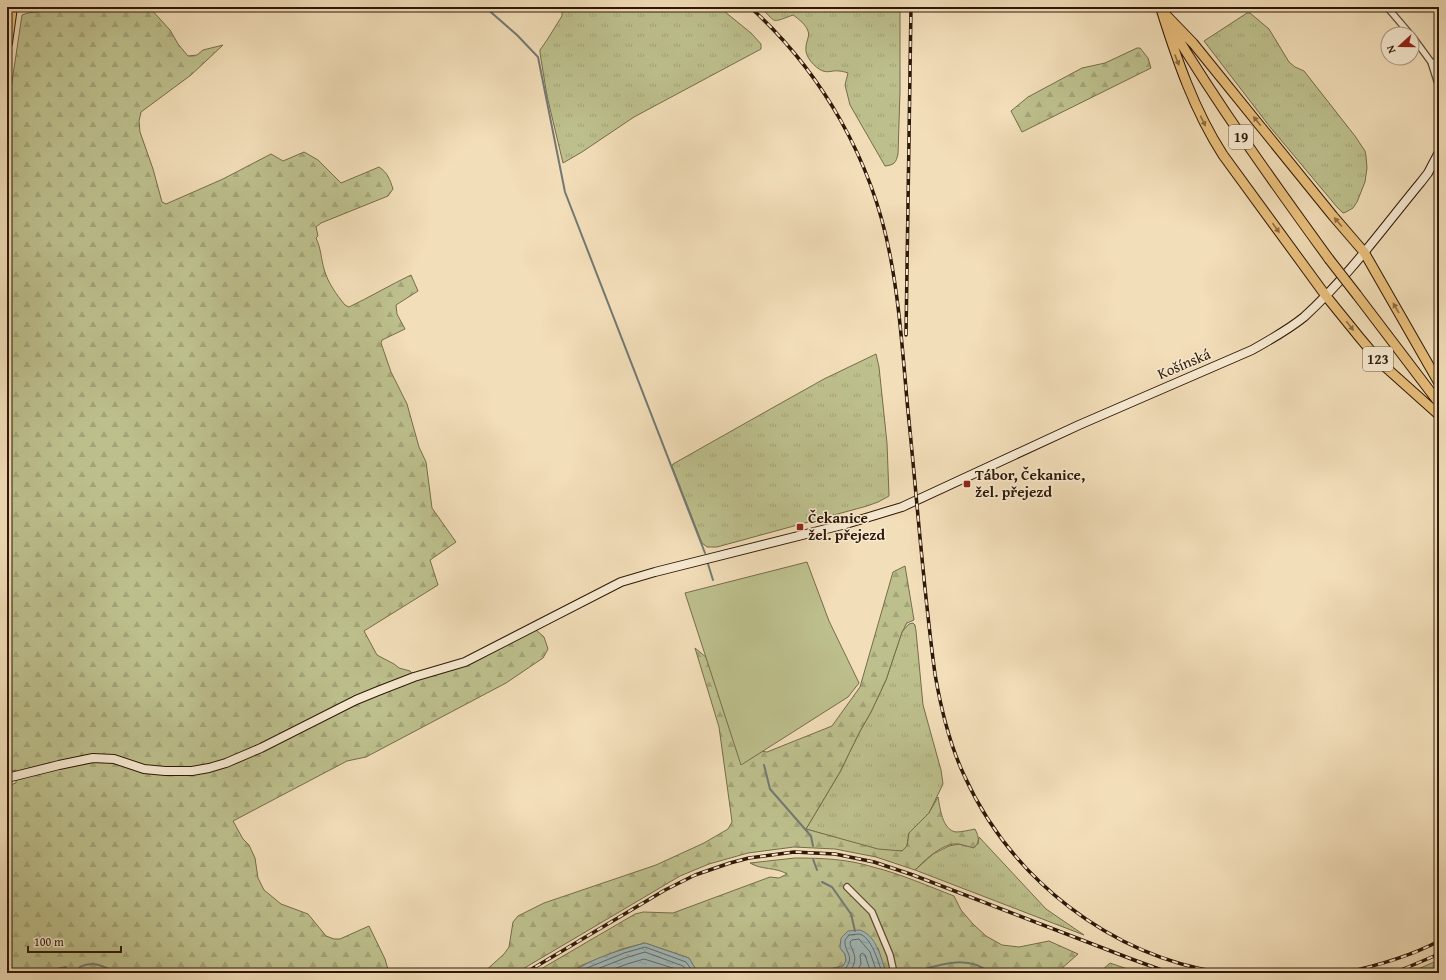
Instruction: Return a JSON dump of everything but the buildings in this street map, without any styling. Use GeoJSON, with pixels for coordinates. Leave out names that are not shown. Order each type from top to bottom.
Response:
{"type":"FeatureCollection","features":[{"type":"Feature","properties":{"kind":"highway"},"geometry":{"type":"LineString","coordinates":[[7,42],[12,7]]}},
{"type":"Feature","properties":{"kind":"main road"},"geometry":{"type":"LineString","coordinates":[[1160,8],[1193,43],[1364,252]]}},
{"type":"Feature","properties":{"kind":"main road"},"geometry":{"type":"LineString","coordinates":[[1160,8],[1175,55],[1210,135],[1326,296]]}},
{"type":"Feature","properties":{"kind":"main road","name":"19"},"geometry":{"type":"LineString","coordinates":[[1160,8],[1222,109],[1260,164],[1439,403]]}},
{"type":"Feature","properties":{"kind":"main road","name":"123"},"geometry":{"type":"LineString","coordinates":[[1364,252],[1439,383]]}},
{"type":"Feature","properties":{"kind":"main road","name":"123"},"geometry":{"type":"LineString","coordinates":[[1326,296],[1382,364],[1439,415]]}},
{"type":"Feature","properties":{"kind":"street"},"geometry":{"type":"LineString","coordinates":[[1387,7],[1403,26]]}},
{"type":"Feature","properties":{"kind":"street"},"geometry":{"type":"LineString","coordinates":[[1420,47],[1431,62],[1439,87]]}},
{"type":"Feature","properties":{"kind":"street"},"geometry":{"type":"LineString","coordinates":[[1431,62],[1439,64]]}},
{"type":"Feature","properties":{"kind":"street","name":"Košínská"},"geometry":{"type":"LineString","coordinates":[[7,778],[93,758],[114,760],[144,768],[165,771],[192,771],[226,763],[261,748],[356,700],[414,677],[464,662],[621,582],[877,516],[917,501],[1080,425],[1252,350],[1277,336],[1303,318],[1326,296],[1428,173],[1439,152]]}},
{"type":"Feature","properties":{"kind":"street"},"geometry":{"type":"LineString","coordinates":[[847,887],[872,912],[890,955],[894,973]]}},
{"type":"Feature","properties":{"kind":"green space"},"geometry":{"type":"Polygon","coordinates":[[[77,7],[149,7],[170,30],[178,44],[188,56],[197,55],[203,50],[223,45],[191,75],[141,112],[139,121],[140,132],[153,169],[162,202],[166,204],[223,179],[271,154],[283,161],[304,152],[318,160],[341,183],[379,167],[387,174],[393,189],[388,196],[321,223],[316,227],[318,236],[316,238],[328,279],[338,297],[345,305],[349,307],[411,275],[418,291],[396,305],[397,314],[405,329],[382,340],[381,343],[391,372],[407,404],[419,447],[426,462],[432,508],[456,542],[430,560],[438,585],[364,631],[377,655],[399,668],[410,671],[417,679],[536,630],[544,637],[548,649],[543,658],[506,683],[366,757],[347,761],[233,821],[243,839],[249,845],[255,858],[258,878],[264,890],[281,904],[308,914],[326,936],[334,939],[340,939],[369,926],[385,959],[389,973],[7,973],[7,786],[16,783],[16,770],[7,772],[7,115],[22,15],[77,7]]]}},
{"type":"Feature","properties":{"kind":"green space"},"geometry":{"type":"Polygon","coordinates":[[[559,7],[719,7],[751,33],[761,44],[761,49],[634,117],[563,163],[547,96],[540,53],[540,50],[562,16],[562,12],[559,7]]]}},
{"type":"Feature","properties":{"kind":"green space"},"geometry":{"type":"Polygon","coordinates":[[[760,7],[900,7],[898,154],[894,163],[885,166],[850,105],[845,85],[848,73],[842,71],[825,72],[817,67],[808,58],[806,47],[808,33],[802,22],[793,15],[780,20],[774,20],[760,7]]]}},
{"type":"Feature","properties":{"kind":"green space"},"geometry":{"type":"Polygon","coordinates":[[[1247,13],[1250,13],[1269,29],[1289,62],[1295,67],[1304,71],[1365,151],[1367,168],[1365,182],[1357,202],[1353,208],[1346,212],[1343,213],[1337,207],[1270,127],[1204,41],[1247,13]]]}},
{"type":"Feature","properties":{"kind":"green space"},"geometry":{"type":"Polygon","coordinates":[[[1140,48],[1148,58],[1151,68],[1022,132],[1011,111],[1028,97],[1082,68],[1105,63],[1140,48]]]}},
{"type":"Feature","properties":{"kind":"green space"},"geometry":{"type":"Polygon","coordinates":[[[876,354],[879,367],[887,443],[889,496],[867,506],[717,547],[707,547],[702,543],[672,466],[673,464],[824,379],[876,354]]]}},
{"type":"Feature","properties":{"kind":"green space"},"geometry":{"type":"Polygon","coordinates":[[[807,562],[829,621],[859,683],[848,697],[741,765],[685,593],[807,562]]]}},
{"type":"Feature","properties":{"kind":"green space"},"geometry":{"type":"Polygon","coordinates":[[[905,566],[914,620],[907,623],[902,632],[886,680],[871,712],[840,772],[806,829],[878,849],[902,851],[907,846],[909,833],[929,813],[938,797],[942,818],[951,830],[958,832],[975,829],[978,839],[974,848],[959,844],[947,846],[935,852],[915,870],[876,857],[835,849],[794,847],[748,853],[709,864],[680,876],[516,973],[483,973],[504,954],[509,947],[513,922],[518,916],[544,903],[656,865],[704,843],[728,829],[732,822],[719,727],[695,648],[713,663],[749,749],[767,752],[832,726],[860,687],[893,572],[905,566]]]}},
{"type":"Feature","properties":{"kind":"green space"},"geometry":{"type":"Polygon","coordinates":[[[913,623],[916,631],[923,705],[941,770],[943,784],[929,813],[909,833],[907,846],[902,851],[878,850],[806,829],[840,772],[871,712],[886,680],[902,632],[909,624],[913,623]]]}},
{"type":"Feature","properties":{"kind":"green space"},"geometry":{"type":"Polygon","coordinates":[[[979,837],[1046,909],[1084,935],[915,870],[933,854],[949,846],[959,844],[966,846],[978,844],[979,837]]]}},
{"type":"Feature","properties":{"kind":"green space"},"geometry":{"type":"Polygon","coordinates":[[[795,858],[825,859],[864,864],[894,873],[954,896],[961,910],[973,924],[986,936],[1002,945],[1019,947],[1049,941],[1078,954],[1060,970],[1059,973],[886,973],[878,948],[840,948],[845,954],[846,961],[843,966],[830,969],[825,973],[698,973],[689,958],[645,943],[622,949],[580,966],[571,973],[534,973],[635,914],[643,912],[673,913],[770,877],[779,878],[787,874],[778,870],[759,867],[750,863],[795,858]]]}},
{"type":"Feature","properties":{"kind":"green space"},"geometry":{"type":"Polygon","coordinates":[[[1439,960],[1439,973],[1420,973],[1418,969],[1439,960]]]}},
{"type":"Feature","properties":{"kind":"green space"},"geometry":{"type":"Polygon","coordinates":[[[1110,963],[1139,973],[1099,973],[1110,963]]]}},
{"type":"Feature","properties":{"kind":"water"},"geometry":{"type":"Polygon","coordinates":[[[860,930],[871,937],[878,948],[886,973],[825,973],[830,969],[843,966],[846,961],[845,954],[840,948],[841,938],[848,931],[860,930]]]}},
{"type":"Feature","properties":{"kind":"water"},"geometry":{"type":"Polygon","coordinates":[[[645,943],[689,958],[698,973],[571,973],[597,959],[645,943]]]}},
{"type":"Feature","properties":{"kind":"waterway"},"geometry":{"type":"LineString","coordinates":[[485,7],[517,35],[538,57],[565,192],[705,553]]}},
{"type":"Feature","properties":{"kind":"waterway"},"geometry":{"type":"LineString","coordinates":[[708,564],[713,580]]}},
{"type":"Feature","properties":{"kind":"waterway"},"geometry":{"type":"LineString","coordinates":[[764,765],[770,789],[811,836],[813,846]]}},
{"type":"Feature","properties":{"kind":"waterway"},"geometry":{"type":"LineString","coordinates":[[813,859],[817,870]]}},
{"type":"Feature","properties":{"kind":"waterway"},"geometry":{"type":"LineString","coordinates":[[822,882],[832,887],[851,914],[855,931]]}},
{"type":"Feature","properties":{"kind":"waterway"},"geometry":{"type":"LineString","coordinates":[[911,973],[941,965],[961,962],[981,967],[990,973]]}},
{"type":"Feature","properties":{"kind":"waterway"},"geometry":{"type":"LineString","coordinates":[[77,973],[80,967],[90,964],[99,965],[117,973]]}},
{"type":"Feature","properties":{"kind":"waterway"},"geometry":{"type":"LineString","coordinates":[[48,973],[52,970],[66,967],[66,973]]}},
{"type":"Feature","properties":{"kind":"railway"},"geometry":{"type":"LineString","coordinates":[[750,7],[776,32],[800,60],[821,89],[857,152],[871,185],[882,220],[890,255],[899,313],[935,674],[946,726],[964,775],[984,813],[1008,847],[1037,879],[1069,907],[1104,930],[1141,950],[1181,964],[1223,973]]}},
{"type":"Feature","properties":{"kind":"railway"},"geometry":{"type":"LineString","coordinates":[[906,335],[911,7]]}},
{"type":"Feature","properties":{"kind":"railway"},"geometry":{"type":"LineString","coordinates":[[525,973],[665,890],[695,875],[749,858],[794,852],[835,854],[874,862],[913,875],[1170,973]]}},
{"type":"Feature","properties":{"kind":"railway"},"geometry":{"type":"LineString","coordinates":[[1343,973],[1392,960],[1416,952],[1439,941]]}},
{"type":"Feature","properties":{"kind":"railway"},"geometry":{"type":"LineString","coordinates":[[1394,973],[1439,954]]}},
{"type":"Feature","properties":{"kind":"place","name":"Tábor, Čekanice, žel. přejezd"},"geometry":{"type":"Point","coordinates":[967,484]}},
{"type":"Feature","properties":{"kind":"place","name":"Čekanice žel. přejezd"},"geometry":{"type":"Point","coordinates":[800,527]}}]}
